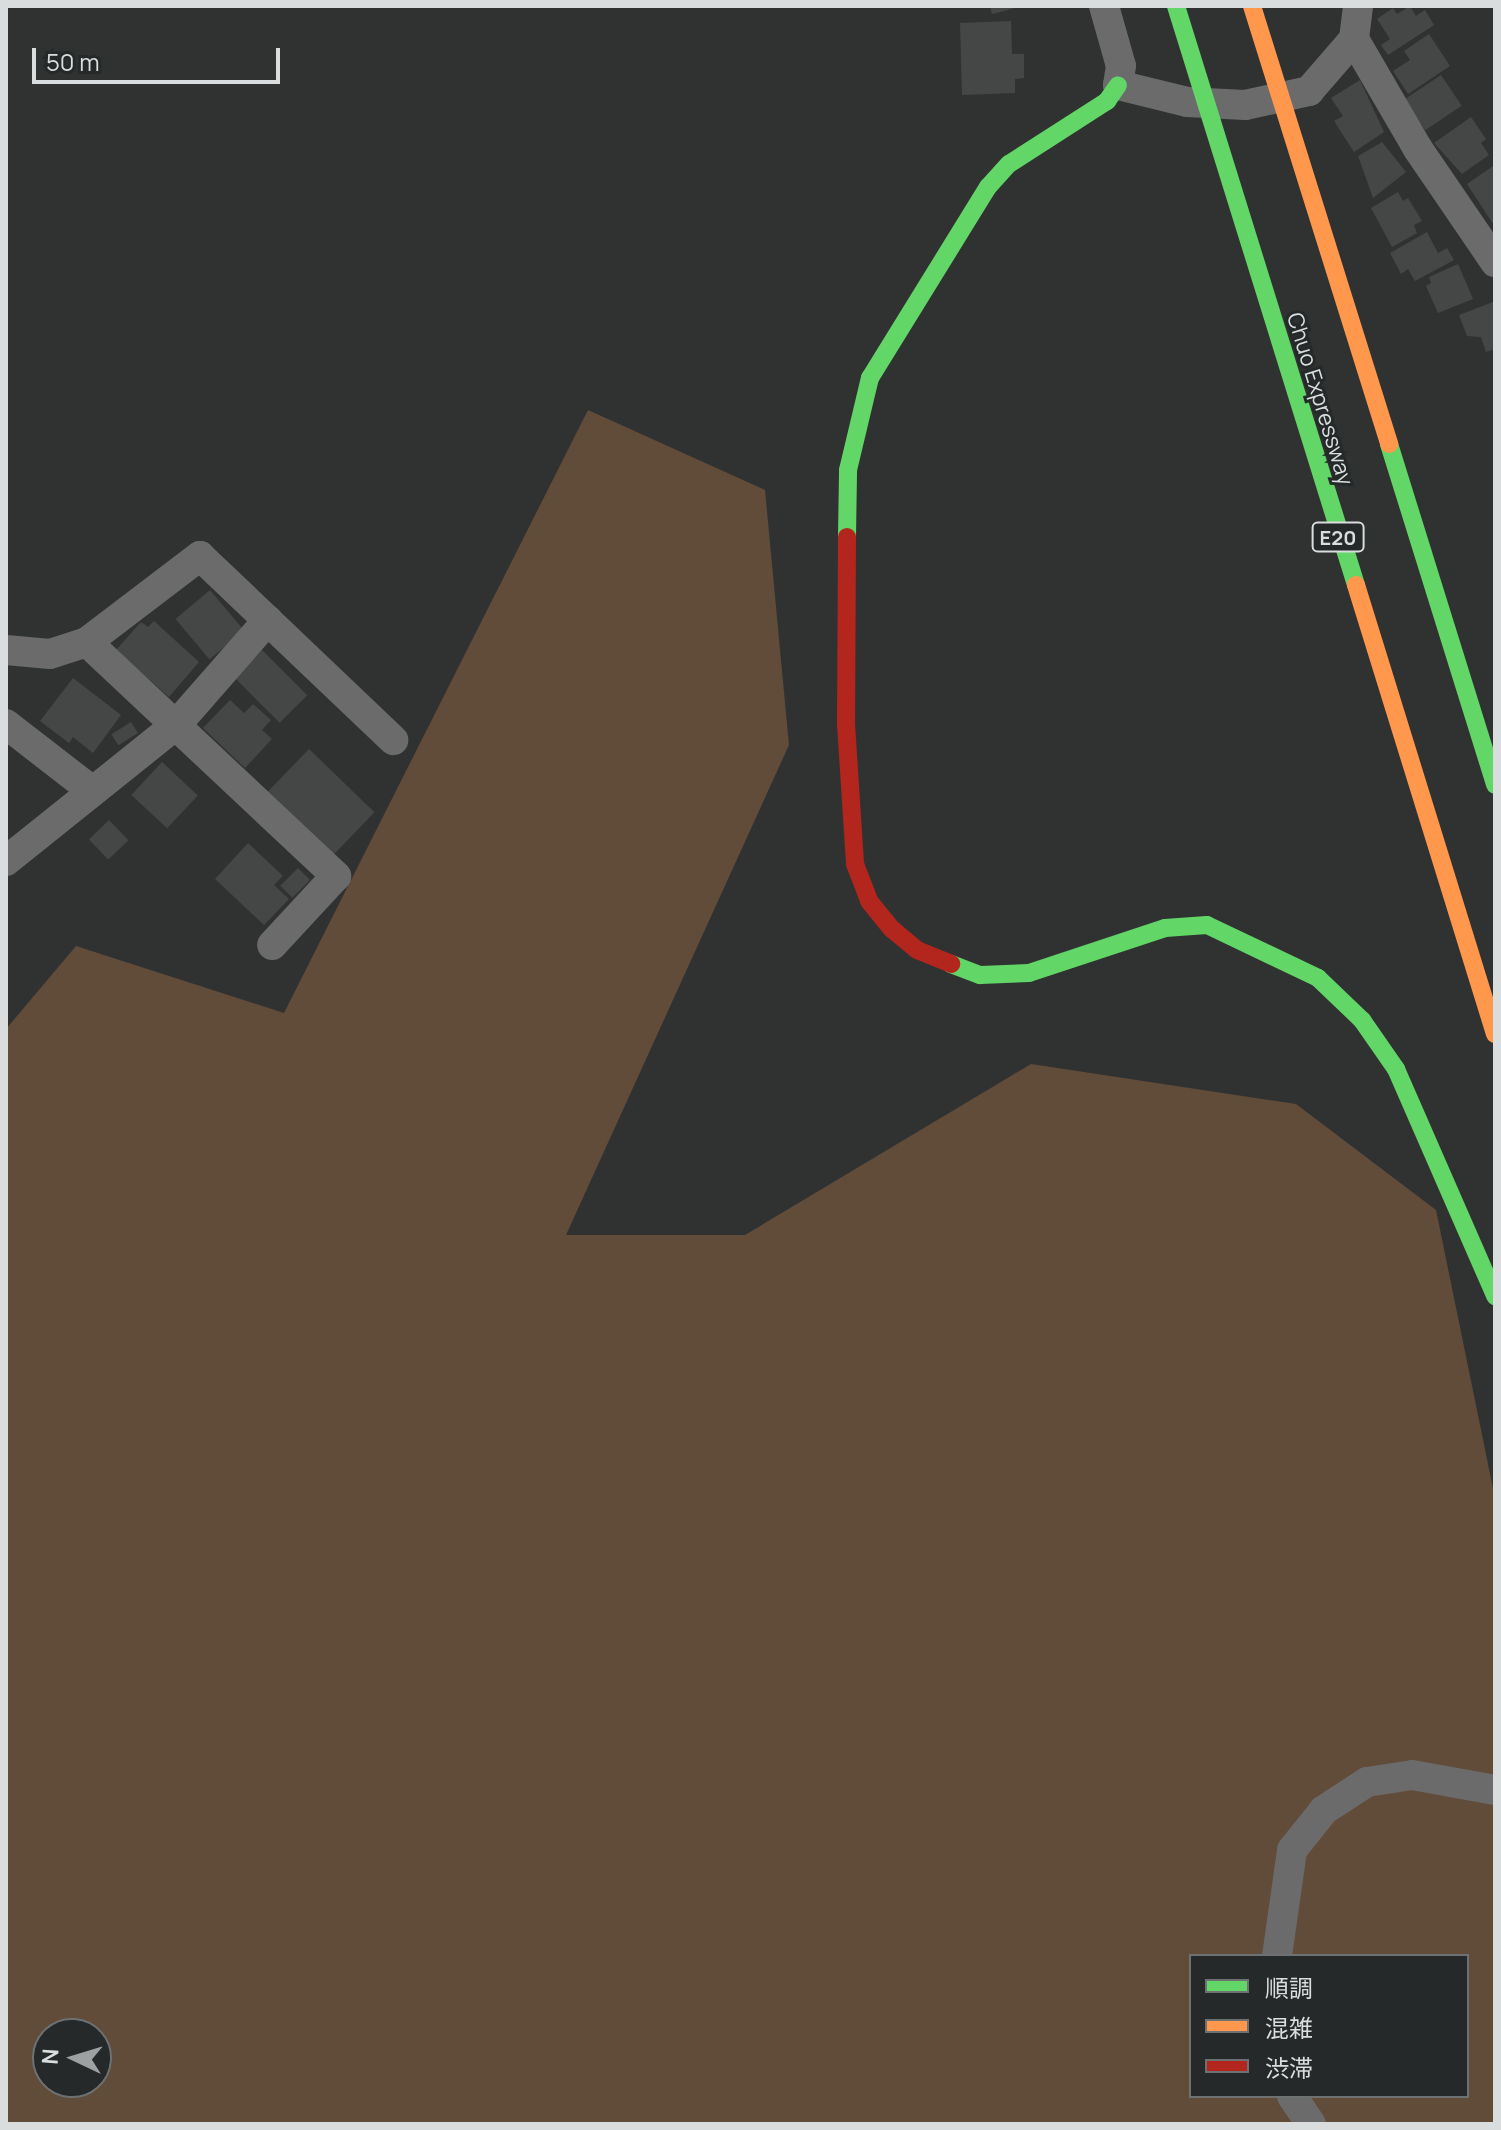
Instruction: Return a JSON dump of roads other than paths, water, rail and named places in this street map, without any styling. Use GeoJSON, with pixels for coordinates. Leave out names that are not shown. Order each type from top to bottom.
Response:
{"type":"FeatureCollection","features":[{"type":"Feature","properties":{"kind":"main road","name":"Chuo Expressway"},"geometry":{"type":"LineString","coordinates":[[1176,6],[1495,1034]]}},
{"type":"Feature","properties":{"kind":"main road"},"geometry":{"type":"LineString","coordinates":[[1254,14],[1495,785]]}},
{"type":"Feature","properties":{"kind":"main road"},"geometry":{"type":"LineString","coordinates":[[1118,85],[1107,101],[1009,164],[988,187],[870,378],[848,470],[846,724],[855,864],[869,901],[892,929],[917,950],[980,975],[1029,973],[1165,928],[1207,925],[1318,978],[1362,1020],[1396,1069],[1495,1296]]}},
{"type":"Feature","properties":{"kind":"street"},"geometry":{"type":"LineString","coordinates":[[1104,6],[1121,66],[1118,85],[1202,103],[1274,101],[1309,91],[1354,39],[1358,6]]}},
{"type":"Feature","properties":{"kind":"street"},"geometry":{"type":"LineString","coordinates":[[1354,39],[1418,149],[1495,262]]}},
{"type":"Feature","properties":{"kind":"street"},"geometry":{"type":"LineString","coordinates":[[6,650],[50,654],[87,642],[200,556],[393,740]]}},
{"type":"Feature","properties":{"kind":"street"},"geometry":{"type":"LineString","coordinates":[[7,857],[177,724],[268,620]]}},
{"type":"Feature","properties":{"kind":"street"},"geometry":{"type":"LineString","coordinates":[[87,642],[336,876],[272,945]]}},
{"type":"Feature","properties":{"kind":"street"},"geometry":{"type":"LineString","coordinates":[[6,724],[91,790]]}},
{"type":"Feature","properties":{"kind":"street"},"geometry":{"type":"LineString","coordinates":[[1277,1954],[1292,1850],[1324,1810],[1367,1782],[1412,1775],[1495,1790]]}},
{"type":"Feature","properties":{"kind":"street"},"geometry":{"type":"LineString","coordinates":[[1293,2098],[1311,2124]]}}]}
